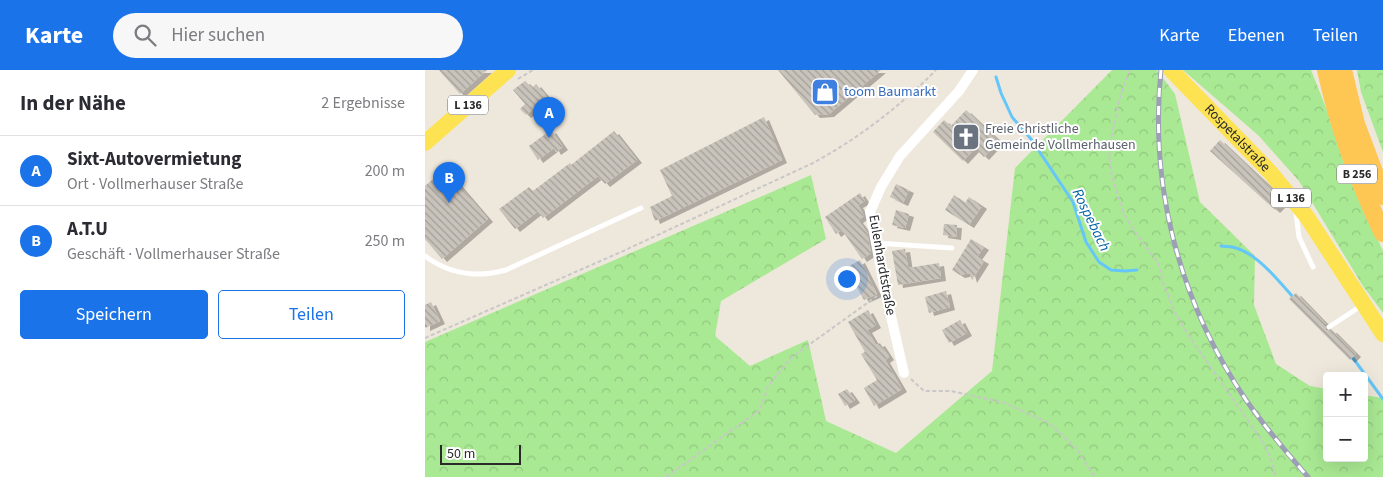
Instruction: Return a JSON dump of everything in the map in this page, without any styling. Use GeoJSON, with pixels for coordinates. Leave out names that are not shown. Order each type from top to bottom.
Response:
{"type":"FeatureCollection","features":[{"type":"Feature","properties":{"kind":"highway","name":"B 256"},"geometry":{"type":"LineString","coordinates":[[1325,70],[1336,114],[1350,157],[1383,233]]}},
{"type":"Feature","properties":{"kind":"highway","name":"B 256"},"geometry":{"type":"LineString","coordinates":[[1343,70],[1356,124],[1383,196]]}},
{"type":"Feature","properties":{"kind":"main road","name":"L 136"},"geometry":{"type":"LineString","coordinates":[[425,143],[508,70]]}},
{"type":"Feature","properties":{"kind":"main road","name":"Rospetalstraße"},"geometry":{"type":"LineString","coordinates":[[1171,70],[1270,172],[1295,202],[1307,217],[1383,334]]}},
{"type":"Feature","properties":{"kind":"street","name":"Eulenhardtstraße"},"geometry":{"type":"LineString","coordinates":[[904,373],[870,212],[881,188],[900,156],[959,91],[973,70]]}},
{"type":"Feature","properties":{"kind":"lane"},"geometry":{"type":"LineString","coordinates":[[1295,202],[1299,237],[1313,267]]}},
{"type":"Feature","properties":{"kind":"lane"},"geometry":{"type":"LineString","coordinates":[[425,256],[437,265],[463,273],[491,274],[506,270],[641,208]]}},
{"type":"Feature","properties":{"kind":"lane"},"geometry":{"type":"LineString","coordinates":[[876,243],[952,248]]}},
{"type":"Feature","properties":{"kind":"lane"},"geometry":{"type":"LineString","coordinates":[[1329,327],[1364,304]]}},
{"type":"Feature","properties":{"kind":"path"},"geometry":{"type":"LineString","coordinates":[[425,338],[621,252],[813,163],[877,123],[901,105],[936,70]]}},
{"type":"Feature","properties":{"kind":"path"},"geometry":{"type":"LineString","coordinates":[[1129,70],[1119,101],[1109,149],[1111,172],[1123,212],[1158,263],[1175,313],[1263,442],[1277,477]]}},
{"type":"Feature","properties":{"kind":"path"},"geometry":{"type":"LineString","coordinates":[[666,477],[760,410],[768,386],[792,357],[885,290]]}},
{"type":"Feature","properties":{"kind":"path"},"geometry":{"type":"LineString","coordinates":[[904,373],[924,391],[951,391],[1005,403],[1049,423],[1076,448],[1095,477]]}},
{"type":"Feature","properties":{"kind":"green space"},"geometry":{"type":"Polygon","coordinates":[[[1112,70],[1157,70],[1175,94],[1200,202],[1255,256],[1254,305],[1276,364],[1310,386],[1323,388],[1323,462],[1368,462],[1368,396],[1383,398],[1383,477],[425,477],[425,342],[811,175],[826,239],[721,301],[715,336],[750,366],[808,340],[826,421],[896,453],[992,371],[1015,168],[1112,70]]]}},
{"type":"Feature","properties":{"kind":"green space"},"geometry":{"type":"Polygon","coordinates":[[[1183,70],[1311,70],[1330,118],[1345,167],[1383,251],[1383,313],[1363,286],[1299,181],[1259,136],[1183,70]]]}},
{"type":"Feature","properties":{"kind":"green space"},"geometry":{"type":"Polygon","coordinates":[[[1357,70],[1383,70],[1383,152],[1361,92],[1357,70]]]}},
{"type":"Feature","properties":{"kind":"building"},"geometry":{"type":"Polygon","coordinates":[[[439,70],[487,70],[460,94],[439,70]]]}},
{"type":"Feature","properties":{"kind":"building","name":"toom Baumarkt"},"geometry":{"type":"Polygon","coordinates":[[[778,70],[881,70],[829,114],[815,115],[778,70]]]}},
{"type":"Feature","properties":{"kind":"building"},"geometry":{"type":"Polygon","coordinates":[[[525,81],[532,88],[536,84],[547,97],[526,115],[520,109],[525,104],[513,90],[525,81]]]}},
{"type":"Feature","properties":{"kind":"building","name":"Freie Christliche Gemeinde Vollmerhausen"},"geometry":{"type":"Polygon","coordinates":[[[966,110],[999,141],[984,157],[975,148],[963,161],[933,132],[944,120],[951,126],[966,110]]]}},
{"type":"Feature","properties":{"kind":"building"},"geometry":{"type":"Polygon","coordinates":[[[764,117],[782,160],[655,221],[650,207],[672,196],[660,170],[764,117]]]}},
{"type":"Feature","properties":{"kind":"building"},"geometry":{"type":"Polygon","coordinates":[[[551,130],[563,147],[556,152],[554,148],[538,160],[529,146],[551,130]]]}},
{"type":"Feature","properties":{"kind":"building"},"geometry":{"type":"Polygon","coordinates":[[[614,131],[637,160],[605,184],[598,176],[543,218],[538,211],[515,229],[499,209],[529,187],[533,191],[570,163],[571,165],[614,131]]]}},
{"type":"Feature","properties":{"kind":"building"},"geometry":{"type":"Polygon","coordinates":[[[1220,140],[1268,185],[1282,203],[1275,210],[1210,151],[1220,140]]]}},
{"type":"Feature","properties":{"kind":"building"},"geometry":{"type":"Polygon","coordinates":[[[445,169],[488,219],[442,259],[425,239],[425,186],[445,169]]]}},
{"type":"Feature","properties":{"kind":"building"},"geometry":{"type":"Polygon","coordinates":[[[896,184],[909,190],[903,203],[890,197],[896,184]]]}},
{"type":"Feature","properties":{"kind":"building"},"geometry":{"type":"Polygon","coordinates":[[[860,193],[865,201],[858,205],[864,216],[858,220],[867,232],[871,253],[862,259],[842,230],[836,234],[825,217],[860,193]]]}},
{"type":"Feature","properties":{"kind":"building"},"geometry":{"type":"Polygon","coordinates":[[[954,195],[965,203],[969,197],[982,206],[969,225],[945,210],[954,195]]]}},
{"type":"Feature","properties":{"kind":"building"},"geometry":{"type":"Polygon","coordinates":[[[896,210],[909,214],[905,228],[892,225],[896,210]]]}},
{"type":"Feature","properties":{"kind":"building"},"geometry":{"type":"Polygon","coordinates":[[[944,224],[957,225],[956,237],[943,235],[944,224]]]}},
{"type":"Feature","properties":{"kind":"building"},"geometry":{"type":"Polygon","coordinates":[[[971,239],[984,247],[977,257],[984,261],[972,280],[970,273],[960,275],[952,270],[971,239]]]}},
{"type":"Feature","properties":{"kind":"building"},"geometry":{"type":"Polygon","coordinates":[[[905,249],[908,268],[939,263],[941,278],[898,285],[892,251],[905,249]]]}},
{"type":"Feature","properties":{"kind":"building"},"geometry":{"type":"Polygon","coordinates":[[[860,260],[877,294],[864,300],[853,280],[846,283],[839,272],[860,260]]]}},
{"type":"Feature","properties":{"kind":"building"},"geometry":{"type":"Polygon","coordinates":[[[946,291],[950,307],[929,313],[925,297],[946,291]]]}},
{"type":"Feature","properties":{"kind":"building"},"geometry":{"type":"Polygon","coordinates":[[[1296,293],[1326,324],[1326,330],[1332,330],[1356,354],[1350,360],[1289,299],[1296,293]]]}},
{"type":"Feature","properties":{"kind":"building"},"geometry":{"type":"Polygon","coordinates":[[[431,302],[440,321],[425,328],[425,305],[431,302]]]}},
{"type":"Feature","properties":{"kind":"building"},"geometry":{"type":"Polygon","coordinates":[[[868,310],[876,325],[867,330],[876,345],[880,343],[889,357],[885,360],[902,389],[874,406],[864,388],[877,380],[861,354],[865,352],[848,322],[868,310]]]}},
{"type":"Feature","properties":{"kind":"building"},"geometry":{"type":"Polygon","coordinates":[[[960,320],[967,333],[949,343],[942,330],[960,320]]]}},
{"type":"Feature","properties":{"kind":"building"},"geometry":{"type":"Polygon","coordinates":[[[847,389],[855,400],[845,406],[838,394],[847,389]]]}},
{"type":"Feature","properties":{"kind":"waterway","name":"Rospebach"},"geometry":{"type":"LineString","coordinates":[[996,77],[1012,117],[1031,139],[1073,202],[1086,242],[1099,262],[1111,270],[1137,270]]}},
{"type":"Feature","properties":{"kind":"waterway","name":"Rospebach"},"geometry":{"type":"LineString","coordinates":[[1221,246],[1234,247],[1252,256],[1267,268],[1292,296]]}},
{"type":"Feature","properties":{"kind":"waterway","name":"Rospebach"},"geometry":{"type":"LineString","coordinates":[[1353,358],[1383,399]]}},
{"type":"Feature","properties":{"kind":"railway"},"geometry":{"type":"LineString","coordinates":[[1161,70],[1160,157],[1165,200],[1174,242],[1187,284],[1203,324],[1223,363],[1246,400],[1308,477]]}},
{"type":"Feature","properties":{"kind":"place","name":"toom Baumarkt"},"geometry":{"type":"Point","coordinates":[825,92]}},
{"type":"Feature","properties":{"kind":"place","name":"Freie Christliche Gemeinde Vollmerhausen"},"geometry":{"type":"Point","coordinates":[966,137]}},
{"type":"Feature","properties":{"kind":"place","name":"Sixt-Autovermietung"},"geometry":{"type":"Point","coordinates":[549,138]}},
{"type":"Feature","properties":{"kind":"place","name":"A.T.U"},"geometry":{"type":"Point","coordinates":[449,203]}}]}
